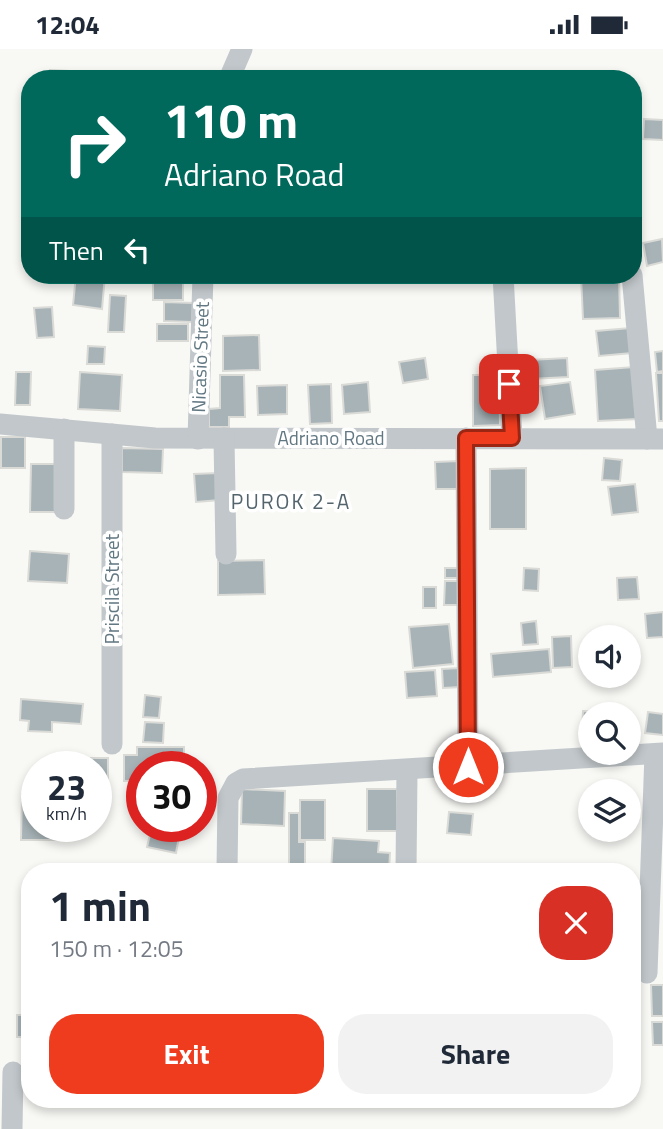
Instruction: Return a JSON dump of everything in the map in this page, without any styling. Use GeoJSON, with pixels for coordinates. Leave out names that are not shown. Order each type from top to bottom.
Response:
{"type":"FeatureCollection","features":[{"type":"Feature","properties":{"kind":"street"},"geometry":{"type":"LineString","coordinates":[[233,70],[242,49]]}},
{"type":"Feature","properties":{"kind":"street","name":"Nicasio Street"},"geometry":{"type":"LineString","coordinates":[[198,439],[203,284]]}},
{"type":"Feature","properties":{"kind":"street"},"geometry":{"type":"LineString","coordinates":[[503,284],[512,438]]}},
{"type":"Feature","properties":{"kind":"street"},"geometry":{"type":"LineString","coordinates":[[633,284],[655,439]]}},
{"type":"Feature","properties":{"kind":"street","name":"Adriano Road"},"geometry":{"type":"LineString","coordinates":[[0,423],[198,439],[655,439]]}},
{"type":"Feature","properties":{"kind":"street"},"geometry":{"type":"LineString","coordinates":[[64,429],[64,509]]}},
{"type":"Feature","properties":{"kind":"street","name":"Priscila Street"},"geometry":{"type":"LineString","coordinates":[[112,434],[112,744]]}},
{"type":"Feature","properties":{"kind":"street"},"geometry":{"type":"LineString","coordinates":[[224,438],[226,554]]}},
{"type":"Feature","properties":{"kind":"street"},"geometry":{"type":"LineString","coordinates":[[466,438],[468,767]]}},
{"type":"Feature","properties":{"kind":"street"},"geometry":{"type":"LineString","coordinates":[[227,863],[229,798],[236,783],[254,778],[659,754],[647,973]]}},
{"type":"Feature","properties":{"kind":"street"},"geometry":{"type":"LineString","coordinates":[[406,863],[407,770]]}},
{"type":"Feature","properties":{"kind":"street"},"geometry":{"type":"LineString","coordinates":[[12,1129],[13,1072]]}},
{"type":"Feature","properties":{"kind":"building"},"geometry":{"type":"Polygon","coordinates":[[[644,119],[663,120],[663,140],[643,139],[644,119]]]}},
{"type":"Feature","properties":{"kind":"building"},"geometry":{"type":"Polygon","coordinates":[[[662,239],[663,262],[647,266],[643,243],[662,239]]]}},
{"type":"Feature","properties":{"kind":"building"},"geometry":{"type":"Polygon","coordinates":[[[75,284],[104,284],[102,309],[73,305],[75,284]]]}},
{"type":"Feature","properties":{"kind":"building"},"geometry":{"type":"Polygon","coordinates":[[[153,284],[183,284],[183,300],[153,300],[153,284]]]}},
{"type":"Feature","properties":{"kind":"building"},"geometry":{"type":"Polygon","coordinates":[[[581,284],[619,284],[620,318],[583,319],[581,284]]]}},
{"type":"Feature","properties":{"kind":"building"},"geometry":{"type":"Polygon","coordinates":[[[110,295],[126,296],[124,332],[108,332],[110,295]]]}},
{"type":"Feature","properties":{"kind":"building"},"geometry":{"type":"Polygon","coordinates":[[[164,302],[193,303],[192,322],[164,321],[164,302]]]}},
{"type":"Feature","properties":{"kind":"building"},"geometry":{"type":"Polygon","coordinates":[[[52,307],[54,337],[37,338],[34,308],[52,307]]]}},
{"type":"Feature","properties":{"kind":"building"},"geometry":{"type":"Polygon","coordinates":[[[157,324],[188,324],[188,341],[157,341],[157,324]]]}},
{"type":"Feature","properties":{"kind":"building"},"geometry":{"type":"Polygon","coordinates":[[[630,328],[632,353],[599,356],[596,331],[630,328]]]}},
{"type":"Feature","properties":{"kind":"building"},"geometry":{"type":"Polygon","coordinates":[[[259,335],[260,370],[223,371],[223,336],[259,335]]]}},
{"type":"Feature","properties":{"kind":"building"},"geometry":{"type":"Polygon","coordinates":[[[88,346],[105,347],[104,364],[87,364],[88,346]]]}},
{"type":"Feature","properties":{"kind":"building"},"geometry":{"type":"Polygon","coordinates":[[[663,351],[663,371],[657,372],[655,352],[663,351]]]}},
{"type":"Feature","properties":{"kind":"building"},"geometry":{"type":"Polygon","coordinates":[[[425,358],[428,379],[403,383],[399,362],[425,358]]]}},
{"type":"Feature","properties":{"kind":"building"},"geometry":{"type":"Polygon","coordinates":[[[567,358],[568,377],[530,379],[529,360],[567,358]]]}},
{"type":"Feature","properties":{"kind":"building"},"geometry":{"type":"Polygon","coordinates":[[[634,367],[638,419],[598,421],[595,370],[634,367]]]}},
{"type":"Feature","properties":{"kind":"building"},"geometry":{"type":"Polygon","coordinates":[[[16,372],[31,372],[30,405],[15,405],[16,372]]]}},
{"type":"Feature","properties":{"kind":"building"},"geometry":{"type":"Polygon","coordinates":[[[80,372],[122,375],[120,411],[78,409],[80,372]]]}},
{"type":"Feature","properties":{"kind":"building"},"geometry":{"type":"Polygon","coordinates":[[[656,373],[663,373],[663,421],[659,421],[656,373]]]}},
{"type":"Feature","properties":{"kind":"building"},"geometry":{"type":"Polygon","coordinates":[[[220,375],[244,375],[245,417],[229,417],[229,427],[209,427],[209,409],[220,408],[220,375]]]}},
{"type":"Feature","properties":{"kind":"building"},"geometry":{"type":"Polygon","coordinates":[[[473,375],[499,375],[500,425],[473,426],[473,375]]]}},
{"type":"Feature","properties":{"kind":"building"},"geometry":{"type":"Polygon","coordinates":[[[368,382],[370,412],[344,414],[342,385],[368,382]]]}},
{"type":"Feature","properties":{"kind":"building"},"geometry":{"type":"Polygon","coordinates":[[[570,382],[575,414],[545,419],[540,386],[570,382]]]}},
{"type":"Feature","properties":{"kind":"building"},"geometry":{"type":"Polygon","coordinates":[[[331,384],[332,423],[310,424],[308,385],[331,384]]]}},
{"type":"Feature","properties":{"kind":"building"},"geometry":{"type":"Polygon","coordinates":[[[287,385],[287,414],[258,415],[257,386],[287,385]]]}},
{"type":"Feature","properties":{"kind":"building"},"geometry":{"type":"Polygon","coordinates":[[[1,437],[25,437],[25,468],[1,468],[1,437]]]}},
{"type":"Feature","properties":{"kind":"building"},"geometry":{"type":"Polygon","coordinates":[[[122,448],[163,449],[162,473],[122,472],[122,448]]]}},
{"type":"Feature","properties":{"kind":"building"},"geometry":{"type":"Polygon","coordinates":[[[604,458],[622,460],[620,481],[602,480],[604,458]]]}},
{"type":"Feature","properties":{"kind":"building"},"geometry":{"type":"Polygon","coordinates":[[[459,461],[460,489],[436,489],[435,462],[459,461]]]}},
{"type":"Feature","properties":{"kind":"building"},"geometry":{"type":"Polygon","coordinates":[[[31,464],[57,464],[56,512],[30,512],[31,464]]]}},
{"type":"Feature","properties":{"kind":"building"},"geometry":{"type":"Polygon","coordinates":[[[526,468],[526,529],[490,529],[490,469],[526,468]]]}},
{"type":"Feature","properties":{"kind":"building"},"geometry":{"type":"Polygon","coordinates":[[[218,473],[220,500],[196,502],[194,474],[218,473]]]}},
{"type":"Feature","properties":{"kind":"building"},"geometry":{"type":"Polygon","coordinates":[[[635,484],[638,512],[612,515],[608,487],[635,484]]]}},
{"type":"Feature","properties":{"kind":"building"},"geometry":{"type":"Polygon","coordinates":[[[30,551],[69,554],[67,583],[28,581],[30,551]]]}},
{"type":"Feature","properties":{"kind":"building"},"geometry":{"type":"Polygon","coordinates":[[[264,560],[265,594],[218,595],[218,561],[264,560]]]}},
{"type":"Feature","properties":{"kind":"building"},"geometry":{"type":"Polygon","coordinates":[[[445,568],[459,568],[459,578],[445,578],[445,568]]]}},
{"type":"Feature","properties":{"kind":"building"},"geometry":{"type":"Polygon","coordinates":[[[524,568],[539,569],[538,591],[523,590],[524,568]]]}},
{"type":"Feature","properties":{"kind":"building"},"geometry":{"type":"Polygon","coordinates":[[[637,577],[639,599],[618,600],[617,578],[637,577]]]}},
{"type":"Feature","properties":{"kind":"building"},"geometry":{"type":"Polygon","coordinates":[[[445,581],[461,581],[460,605],[444,605],[445,581]]]}},
{"type":"Feature","properties":{"kind":"building"},"geometry":{"type":"Polygon","coordinates":[[[423,587],[436,587],[436,608],[423,608],[423,587]]]}},
{"type":"Feature","properties":{"kind":"building"},"geometry":{"type":"Polygon","coordinates":[[[663,612],[663,637],[647,638],[645,614],[663,612]]]}},
{"type":"Feature","properties":{"kind":"building"},"geometry":{"type":"Polygon","coordinates":[[[536,621],[538,644],[523,645],[521,623],[536,621]]]}},
{"type":"Feature","properties":{"kind":"building"},"geometry":{"type":"Polygon","coordinates":[[[449,624],[453,664],[413,668],[409,627],[449,624]]]}},
{"type":"Feature","properties":{"kind":"building"},"geometry":{"type":"Polygon","coordinates":[[[571,636],[572,667],[553,668],[552,637],[571,636]]]}},
{"type":"Feature","properties":{"kind":"building"},"geometry":{"type":"Polygon","coordinates":[[[549,649],[551,672],[493,677],[491,654],[549,649]]]}},
{"type":"Feature","properties":{"kind":"building"},"geometry":{"type":"Polygon","coordinates":[[[460,668],[461,687],[443,688],[442,669],[460,668]]]}},
{"type":"Feature","properties":{"kind":"building"},"geometry":{"type":"Polygon","coordinates":[[[435,670],[437,696],[407,698],[405,672],[435,670]]]}},
{"type":"Feature","properties":{"kind":"building"},"geometry":{"type":"Polygon","coordinates":[[[145,695],[161,697],[159,718],[143,717],[145,695]]]}},
{"type":"Feature","properties":{"kind":"building"},"geometry":{"type":"Polygon","coordinates":[[[21,699],[83,704],[81,724],[52,722],[52,732],[28,731],[29,721],[20,720],[21,699]]]}},
{"type":"Feature","properties":{"kind":"building"},"geometry":{"type":"Polygon","coordinates":[[[648,712],[663,714],[663,735],[645,733],[648,712]]]}},
{"type":"Feature","properties":{"kind":"building"},"geometry":{"type":"Polygon","coordinates":[[[145,722],[164,723],[163,743],[143,742],[145,722]]]}},
{"type":"Feature","properties":{"kind":"building"},"geometry":{"type":"Polygon","coordinates":[[[137,747],[184,747],[184,751],[137,751],[137,747]]]}},
{"type":"Feature","properties":{"kind":"building"},"geometry":{"type":"Polygon","coordinates":[[[126,755],[126,781],[124,781],[126,755]]]}},
{"type":"Feature","properties":{"kind":"building"},"geometry":{"type":"Polygon","coordinates":[[[242,789],[285,791],[284,826],[241,824],[242,789]]]}},
{"type":"Feature","properties":{"kind":"building"},"geometry":{"type":"Polygon","coordinates":[[[367,789],[397,789],[397,831],[367,831],[367,789]]]}},
{"type":"Feature","properties":{"kind":"building"},"geometry":{"type":"Polygon","coordinates":[[[300,800],[325,800],[325,840],[300,840],[300,800]]]}},
{"type":"Feature","properties":{"kind":"building"},"geometry":{"type":"Polygon","coordinates":[[[449,812],[473,814],[471,835],[447,833],[449,812]]]}},
{"type":"Feature","properties":{"kind":"building"},"geometry":{"type":"Polygon","coordinates":[[[289,813],[299,813],[299,842],[305,842],[305,863],[289,863],[289,813]]]}},
{"type":"Feature","properties":{"kind":"building"},"geometry":{"type":"Polygon","coordinates":[[[333,838],[379,841],[378,852],[390,853],[389,863],[331,863],[333,838]]]}},
{"type":"Feature","properties":{"kind":"building"},"geometry":{"type":"Polygon","coordinates":[[[148,842],[178,842],[176,853],[147,847],[148,842]]]}},
{"type":"Feature","properties":{"kind":"building"},"geometry":{"type":"Polygon","coordinates":[[[651,985],[663,985],[663,1016],[652,1016],[651,985]]]}},
{"type":"Feature","properties":{"kind":"building"},"geometry":{"type":"Polygon","coordinates":[[[17,1015],[21,1015],[21,1037],[17,1037],[17,1015]]]}},
{"type":"Feature","properties":{"kind":"building"},"geometry":{"type":"Polygon","coordinates":[[[652,1022],[663,1022],[663,1045],[653,1045],[652,1022]]]}},
{"type":"Feature","properties":{"kind":"district","name":"PUROK 2-A"},"geometry":{"type":"Point","coordinates":[291,502]}},
{"type":"Feature","properties":{"kind":"route"},"geometry":{"type":"LineString","coordinates":[[468,767],[466,438],[512,438],[509,384]]}}]}
